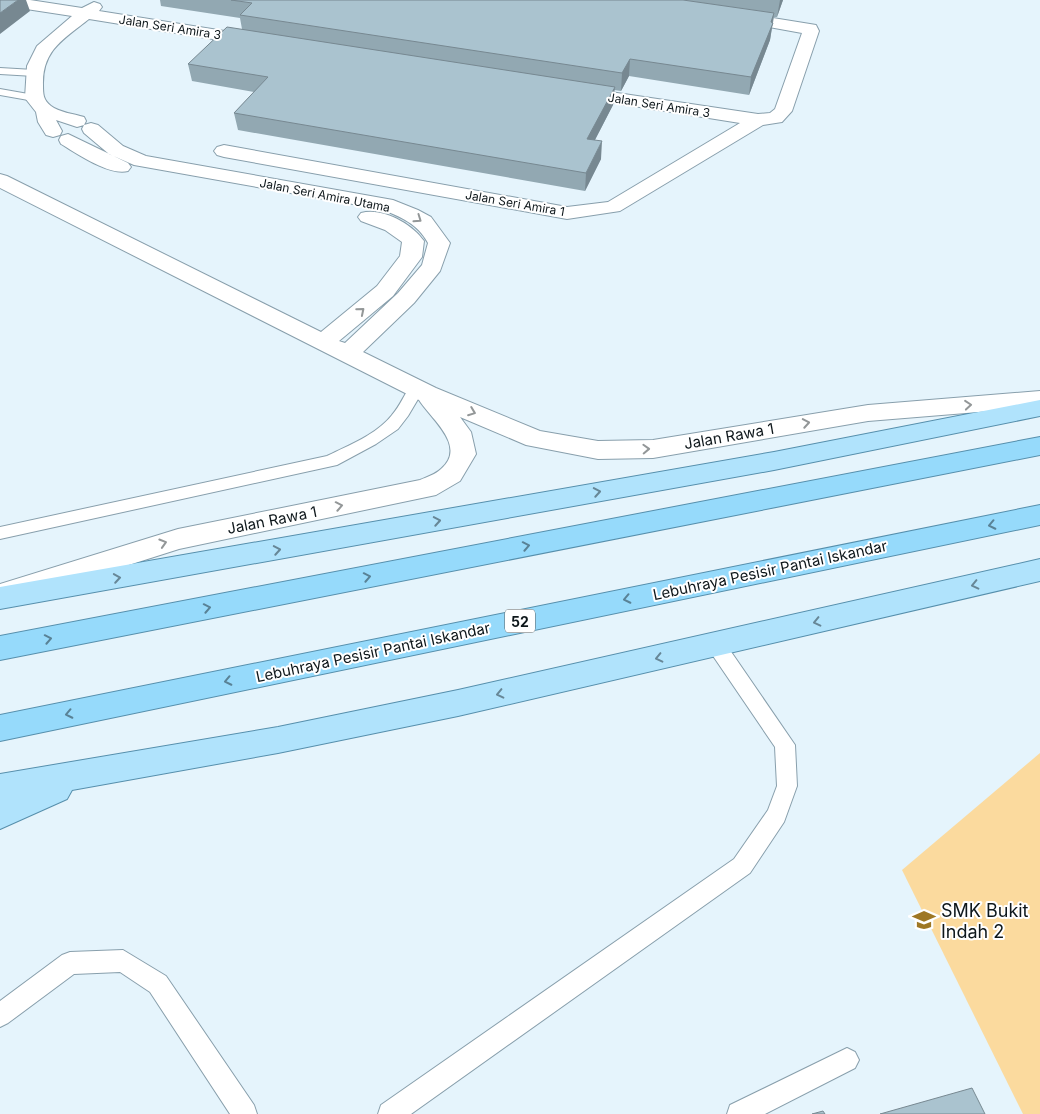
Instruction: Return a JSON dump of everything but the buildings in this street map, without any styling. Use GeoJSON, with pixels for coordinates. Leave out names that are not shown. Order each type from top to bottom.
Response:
{"type":"FeatureCollection","features":[{"type":"Feature","properties":{"kind":"highway"},"geometry":{"type":"LineString","coordinates":[[0,648],[1040,446]]}},
{"type":"Feature","properties":{"kind":"highway","name":"Lebuhraya Pesisir Pantai Iskandar"},"geometry":{"type":"LineString","coordinates":[[0,728],[1040,515]]}},
{"type":"Feature","properties":{"kind":"main road"},"geometry":{"type":"LineString","coordinates":[[0,596],[184,567],[752,465],[952,427],[1040,408]]}},
{"type":"Feature","properties":{"kind":"main road"},"geometry":{"type":"LineString","coordinates":[[0,788],[278,740],[439,707],[1040,570]]}},
{"type":"Feature","properties":{"kind":"main road"},"geometry":{"type":"LineString","coordinates":[[0,814],[99,770]]}},
{"type":"Feature","properties":{"kind":"street","name":"Jalan Seri Amira 3"},"geometry":{"type":"LineString","coordinates":[[0,0],[271,43]]}},
{"type":"Feature","properties":{"kind":"street"},"geometry":{"type":"LineString","coordinates":[[79,135],[47,122],[39,104],[34,73],[39,55],[60,33],[103,0]]}},
{"type":"Feature","properties":{"kind":"street","name":"Jalan Seri Amira 1"},"geometry":{"type":"LineString","coordinates":[[224,151],[567,213],[613,207],[758,120],[775,118],[782,111],[811,31],[805,27],[720,15]]}},
{"type":"Feature","properties":{"kind":"street","name":"Jalan Seri Amira 3"},"geometry":{"type":"LineString","coordinates":[[564,89],[758,120]]}},
{"type":"Feature","properties":{"kind":"street","name":"Jalan Seri Amira Utama"},"geometry":{"type":"LineString","coordinates":[[39,104],[79,135],[97,157],[128,170],[385,220],[402,230],[413,242],[411,257],[385,291],[323,342]]}},
{"type":"Feature","properties":{"kind":"street","name":"Jalan Seri Amira Utama"},"geometry":{"type":"LineString","coordinates":[[79,135],[141,161],[386,204],[412,214],[431,228],[439,243],[432,266],[406,298],[347,354]]}},
{"type":"Feature","properties":{"kind":"street","name":"Jalan Rawa 1"},"geometry":{"type":"LineString","coordinates":[[0,180],[421,392],[535,438],[598,450],[653,449],[868,413],[1040,399]]}},
{"type":"Feature","properties":{"kind":"street","name":"Jalan Rawa 1"},"geometry":{"type":"LineString","coordinates":[[0,596],[178,539],[427,488],[450,475],[463,454],[459,432],[421,392]]}},
{"type":"Feature","properties":{"kind":"lane"},"geometry":{"type":"LineString","coordinates":[[0,71],[34,73]]}},
{"type":"Feature","properties":{"kind":"lane"},"geometry":{"type":"LineString","coordinates":[[0,92],[39,104]]}},
{"type":"Feature","properties":{"kind":"lane"},"geometry":{"type":"LineString","coordinates":[[0,532],[331,461],[363,444],[392,425],[421,392]]}},
{"type":"Feature","properties":{"kind":"lane"},"geometry":{"type":"LineString","coordinates":[[390,1114],[742,866],[777,815],[787,786],[785,745],[716,645]]}},
{"type":"Feature","properties":{"kind":"lane"},"geometry":{"type":"LineString","coordinates":[[0,1015],[70,963],[123,961],[158,984],[245,1114]]}},
{"type":"Feature","properties":{"kind":"lane"},"geometry":{"type":"LineString","coordinates":[[739,1114],[847,1060]]}},
{"type":"Feature","properties":{"kind":"shaded area"},"geometry":{"type":"Polygon","coordinates":[[[1040,753],[1040,1114],[1023,1114],[902,870],[1040,753]]]}},
{"type":"Feature","properties":{"kind":"place","name":"SMK Bukit Indah 2"},"geometry":{"type":"Point","coordinates":[924,920]}}]}
